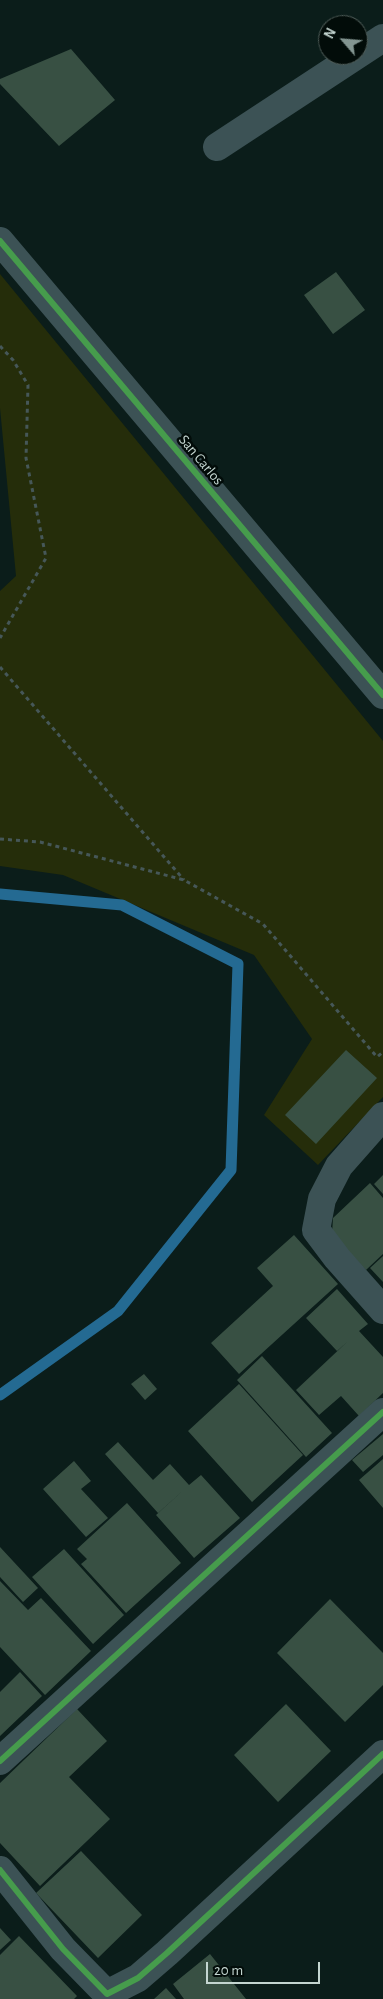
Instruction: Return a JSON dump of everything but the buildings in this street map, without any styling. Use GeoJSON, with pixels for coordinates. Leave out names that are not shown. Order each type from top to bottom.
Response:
{"type":"FeatureCollection","features":[{"type":"Feature","properties":{"kind":"street"},"geometry":{"type":"LineString","coordinates":[[217,147],[383,38]]}},
{"type":"Feature","properties":{"kind":"street","name":"San Carlos"},"geometry":{"type":"LineString","coordinates":[[0,241],[383,695]]}},
{"type":"Feature","properties":{"kind":"street"},"geometry":{"type":"LineString","coordinates":[[383,1116],[339,1166],[322,1199],[316,1230],[337,1258],[383,1310]]}},
{"type":"Feature","properties":{"kind":"street"},"geometry":{"type":"LineString","coordinates":[[0,1761],[383,1412]]}},
{"type":"Feature","properties":{"kind":"street"},"geometry":{"type":"LineString","coordinates":[[0,1870],[63,1949],[107,1994],[138,1978],[167,1953],[383,1754]]}},
{"type":"Feature","properties":{"kind":"path"},"geometry":{"type":"LineString","coordinates":[[0,346],[13,360],[28,385],[26,458],[46,558],[0,638]]}},
{"type":"Feature","properties":{"kind":"path"},"geometry":{"type":"LineString","coordinates":[[0,667],[184,880]]}},
{"type":"Feature","properties":{"kind":"path"},"geometry":{"type":"LineString","coordinates":[[0,839],[40,842],[184,880],[263,924],[377,1057],[383,1052]]}},
{"type":"Feature","properties":{"kind":"green space"},"geometry":{"type":"Polygon","coordinates":[[[0,274],[383,741],[383,1097],[318,1165],[264,1115],[312,1039],[254,955],[63,875],[0,866],[0,591],[16,576],[0,408],[0,274]]]}},
{"type":"Feature","properties":{"kind":"waterway"},"geometry":{"type":"LineString","coordinates":[[0,894],[122,905],[238,964],[231,1170],[118,1311],[0,1395]]}},
{"type":"Feature","properties":{"kind":"cycle path"},"geometry":{"type":"LineString","coordinates":[[0,241],[383,695]]}},
{"type":"Feature","properties":{"kind":"cycle path"},"geometry":{"type":"LineString","coordinates":[[0,1761],[383,1412]]}},
{"type":"Feature","properties":{"kind":"cycle path"},"geometry":{"type":"LineString","coordinates":[[0,1870],[63,1949],[107,1994],[138,1978],[167,1953],[383,1754]]}}]}
